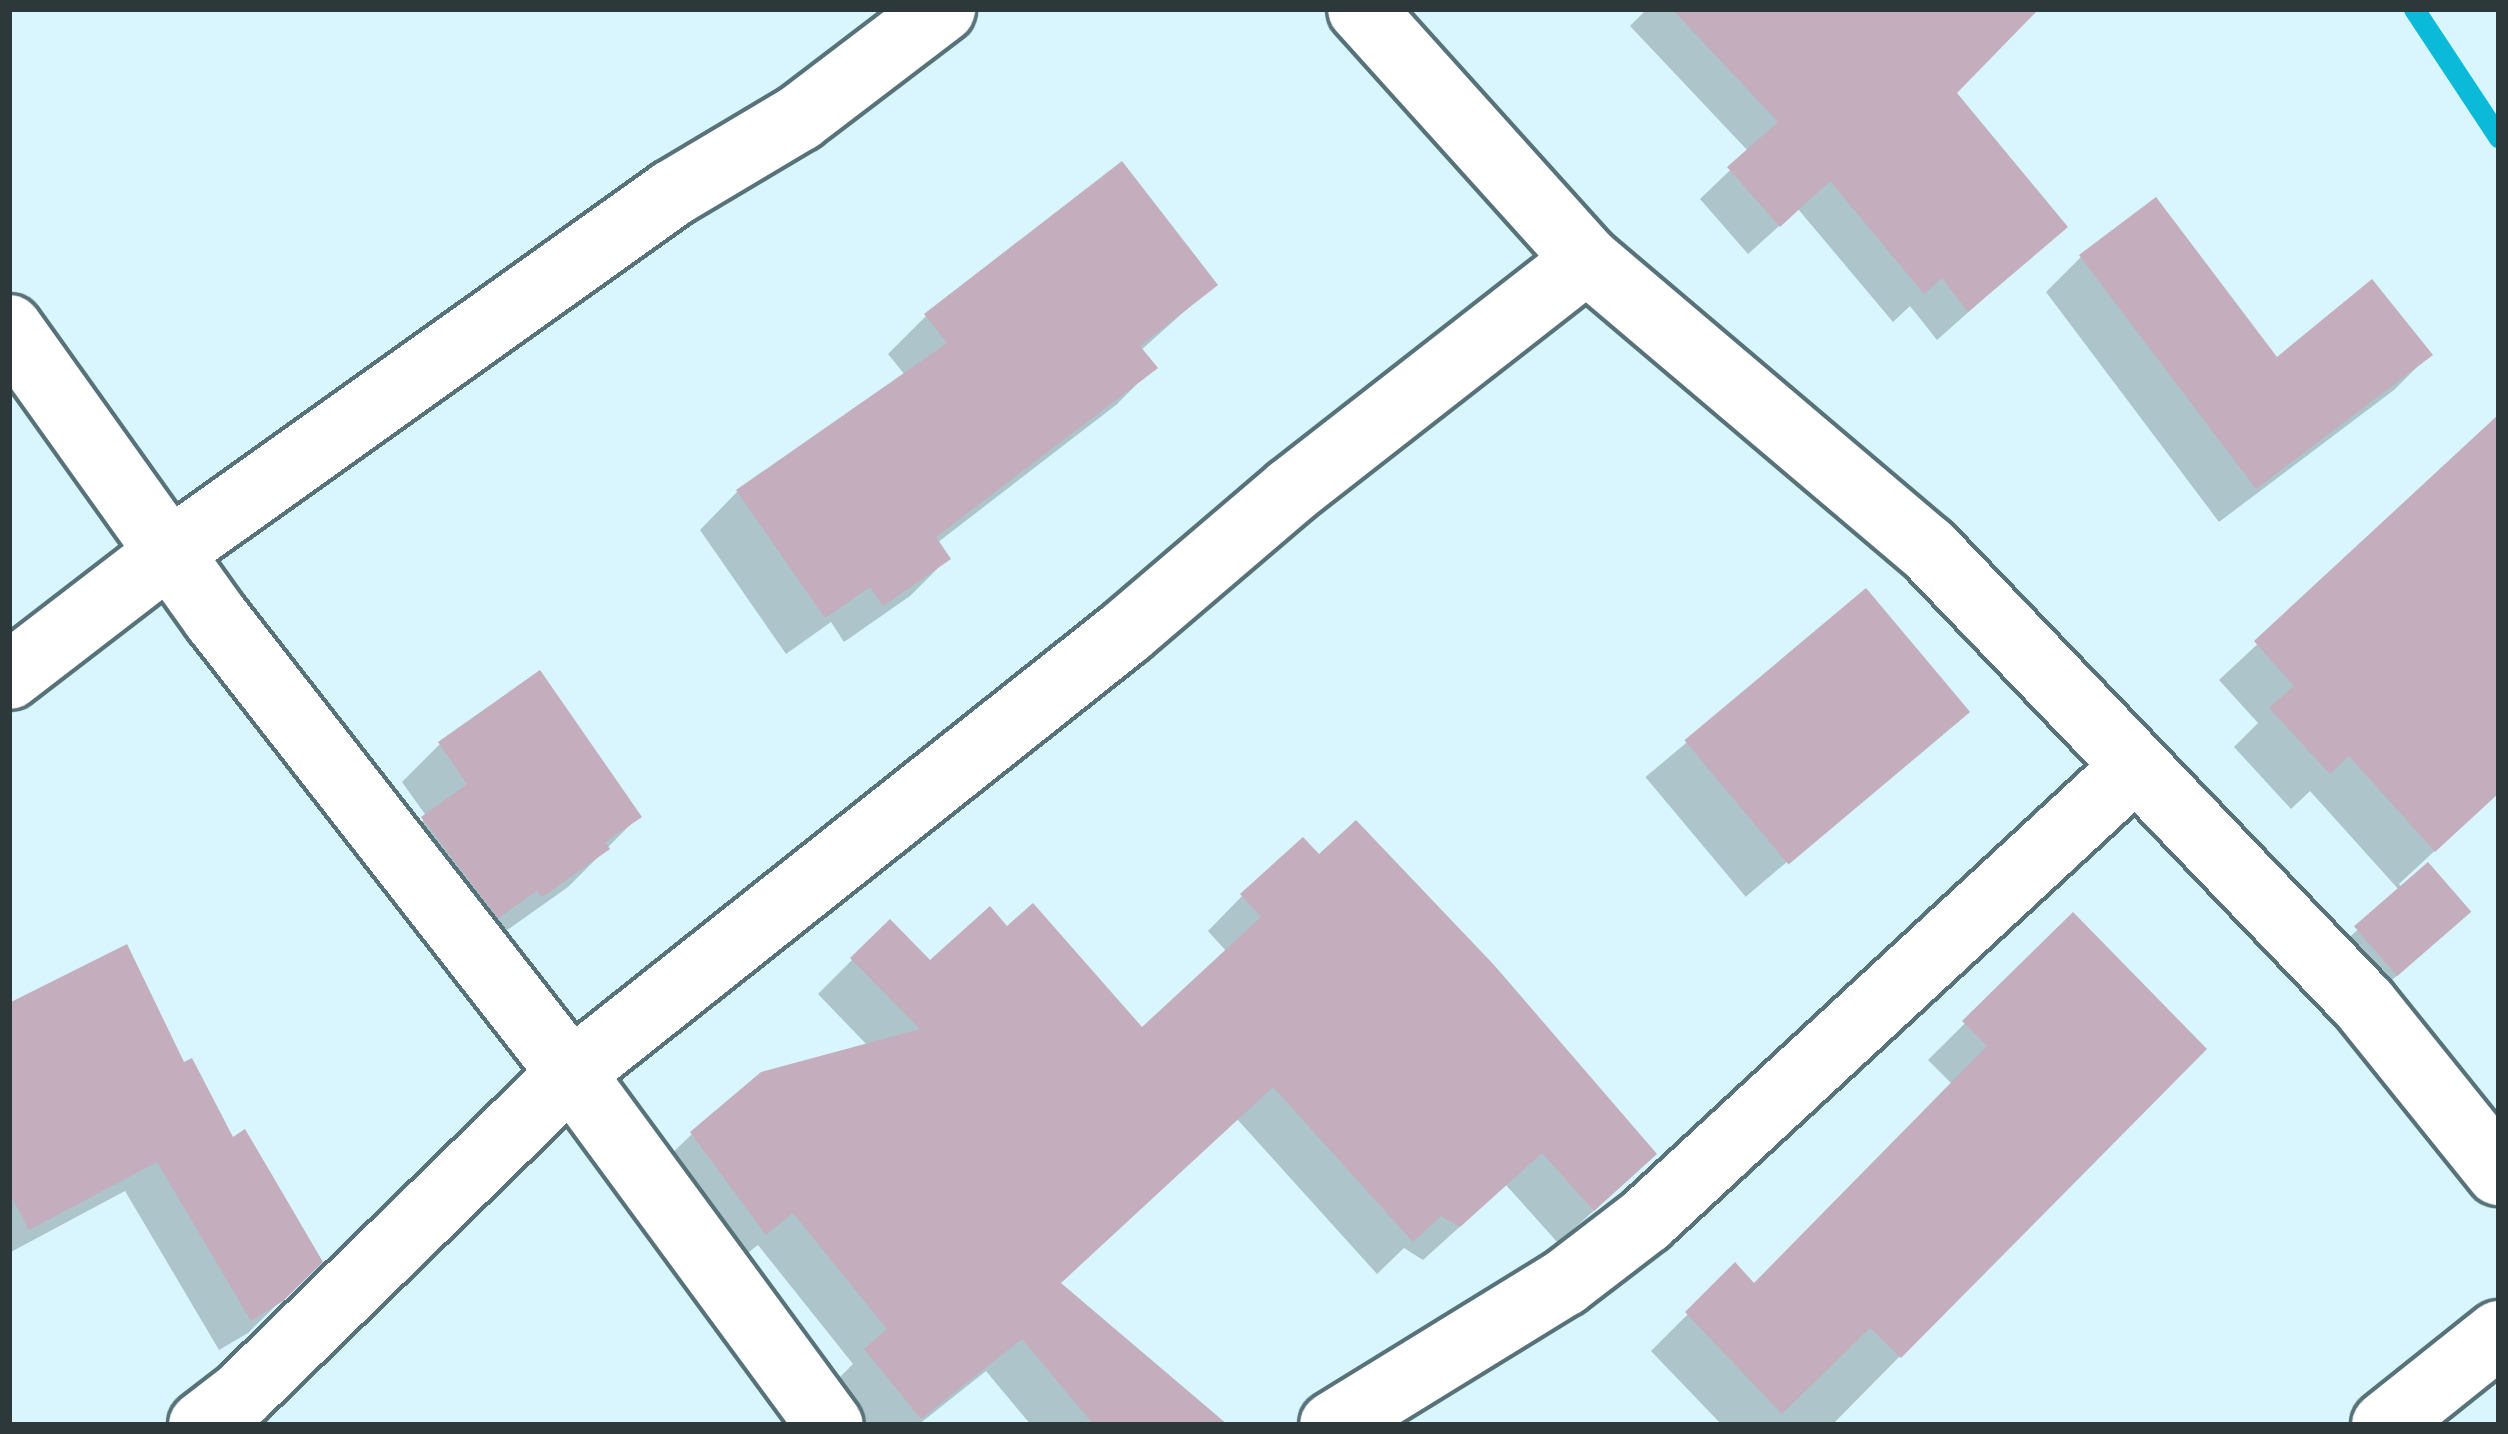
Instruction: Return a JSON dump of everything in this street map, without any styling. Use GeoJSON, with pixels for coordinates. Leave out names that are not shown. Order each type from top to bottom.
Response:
{"type":"FeatureCollection","features":[{"type":"Feature","properties":{"kind":"street"},"geometry":{"type":"LineString","coordinates":[[9,676],[170,552],[673,193],[799,118],[942,9]]}},
{"type":"Feature","properties":{"kind":"street"},"geometry":{"type":"LineString","coordinates":[[1361,9],[1587,260],[1927,548],[2363,1004],[2499,1172]]}},
{"type":"Feature","properties":{"kind":"street"},"geometry":{"type":"LineString","coordinates":[[202,1425],[242,1395],[571,1073],[1126,632],[1291,491],[1587,260]]}},
{"type":"Feature","properties":{"kind":"street"},"geometry":{"type":"LineString","coordinates":[[9,328],[216,619],[571,1073],[830,1425]]}},
{"type":"Feature","properties":{"kind":"street"},"geometry":{"type":"LineString","coordinates":[[1334,1425],[1564,1283],[1646,1220],[2136,766]]}},
{"type":"Feature","properties":{"kind":"street"},"geometry":{"type":"LineString","coordinates":[[2385,1425],[2499,1334]]}},
{"type":"Feature","properties":{"kind":"building"},"geometry":{"type":"Polygon","coordinates":[[[1672,9],[2039,9],[1957,93],[2068,227],[1968,312],[1942,278],[1924,294],[1830,181],[1780,227],[1727,167],[1778,122],[1672,9]]]}},
{"type":"Feature","properties":{"kind":"building"},"geometry":{"type":"Polygon","coordinates":[[[1122,161],[1218,285],[1140,346],[1158,368],[936,537],[951,559],[883,606],[870,587],[825,618],[736,490],[947,343],[924,314],[1122,161]]]}},
{"type":"Feature","properties":{"kind":"building"},"geometry":{"type":"Polygon","coordinates":[[[2156,197],[2277,357],[2372,279],[2433,355],[2256,489],[2079,255],[2156,197]]]}},
{"type":"Feature","properties":{"kind":"building"},"geometry":{"type":"Polygon","coordinates":[[[2499,414],[2499,793],[2435,852],[2349,756],[2330,774],[2269,708],[2294,686],[2254,641],[2499,414]]]}},
{"type":"Feature","properties":{"kind":"building"},"geometry":{"type":"Polygon","coordinates":[[[1866,588],[1970,712],[1789,864],[1684,740],[1866,588]]]}},
{"type":"Feature","properties":{"kind":"building"},"geometry":{"type":"Polygon","coordinates":[[[540,670],[642,817],[605,842],[610,849],[542,897],[537,891],[498,918],[421,817],[467,784],[438,742],[540,670]]]}},
{"type":"Feature","properties":{"kind":"building"},"geometry":{"type":"Polygon","coordinates":[[[1356,820],[1494,965],[1657,1154],[1594,1211],[1542,1153],[1460,1227],[1441,1216],[1413,1242],[1273,1087],[1061,1283],[1228,1425],[1094,1425],[1022,1339],[921,1419],[864,1349],[887,1329],[793,1213],[766,1235],[690,1132],[761,1072],[920,1029],[850,958],[890,919],[930,960],[990,906],[1007,926],[1033,903],[1142,1027],[1261,917],[1240,894],[1303,837],[1319,854],[1356,820]]]}},
{"type":"Feature","properties":{"kind":"building"},"geometry":{"type":"Polygon","coordinates":[[[2428,862],[2471,912],[2397,976],[2354,926],[2428,862]]]}},
{"type":"Feature","properties":{"kind":"building"},"geometry":{"type":"Polygon","coordinates":[[[2073,912],[2207,1049],[1901,1358],[1870,1328],[1782,1414],[1685,1312],[1735,1262],[1754,1283],[1987,1046],[1962,1021],[2073,912]]]}},
{"type":"Feature","properties":{"kind":"building"},"geometry":{"type":"Polygon","coordinates":[[[127,944],[184,1062],[192,1058],[233,1137],[245,1129],[323,1262],[283,1301],[251,1321],[157,1162],[29,1230],[9,1192],[9,1003],[127,944]]]}},
{"type":"Feature","properties":{"kind":"waterway"},"geometry":{"type":"LineString","coordinates":[[2414,9],[2499,138]]}}]}
